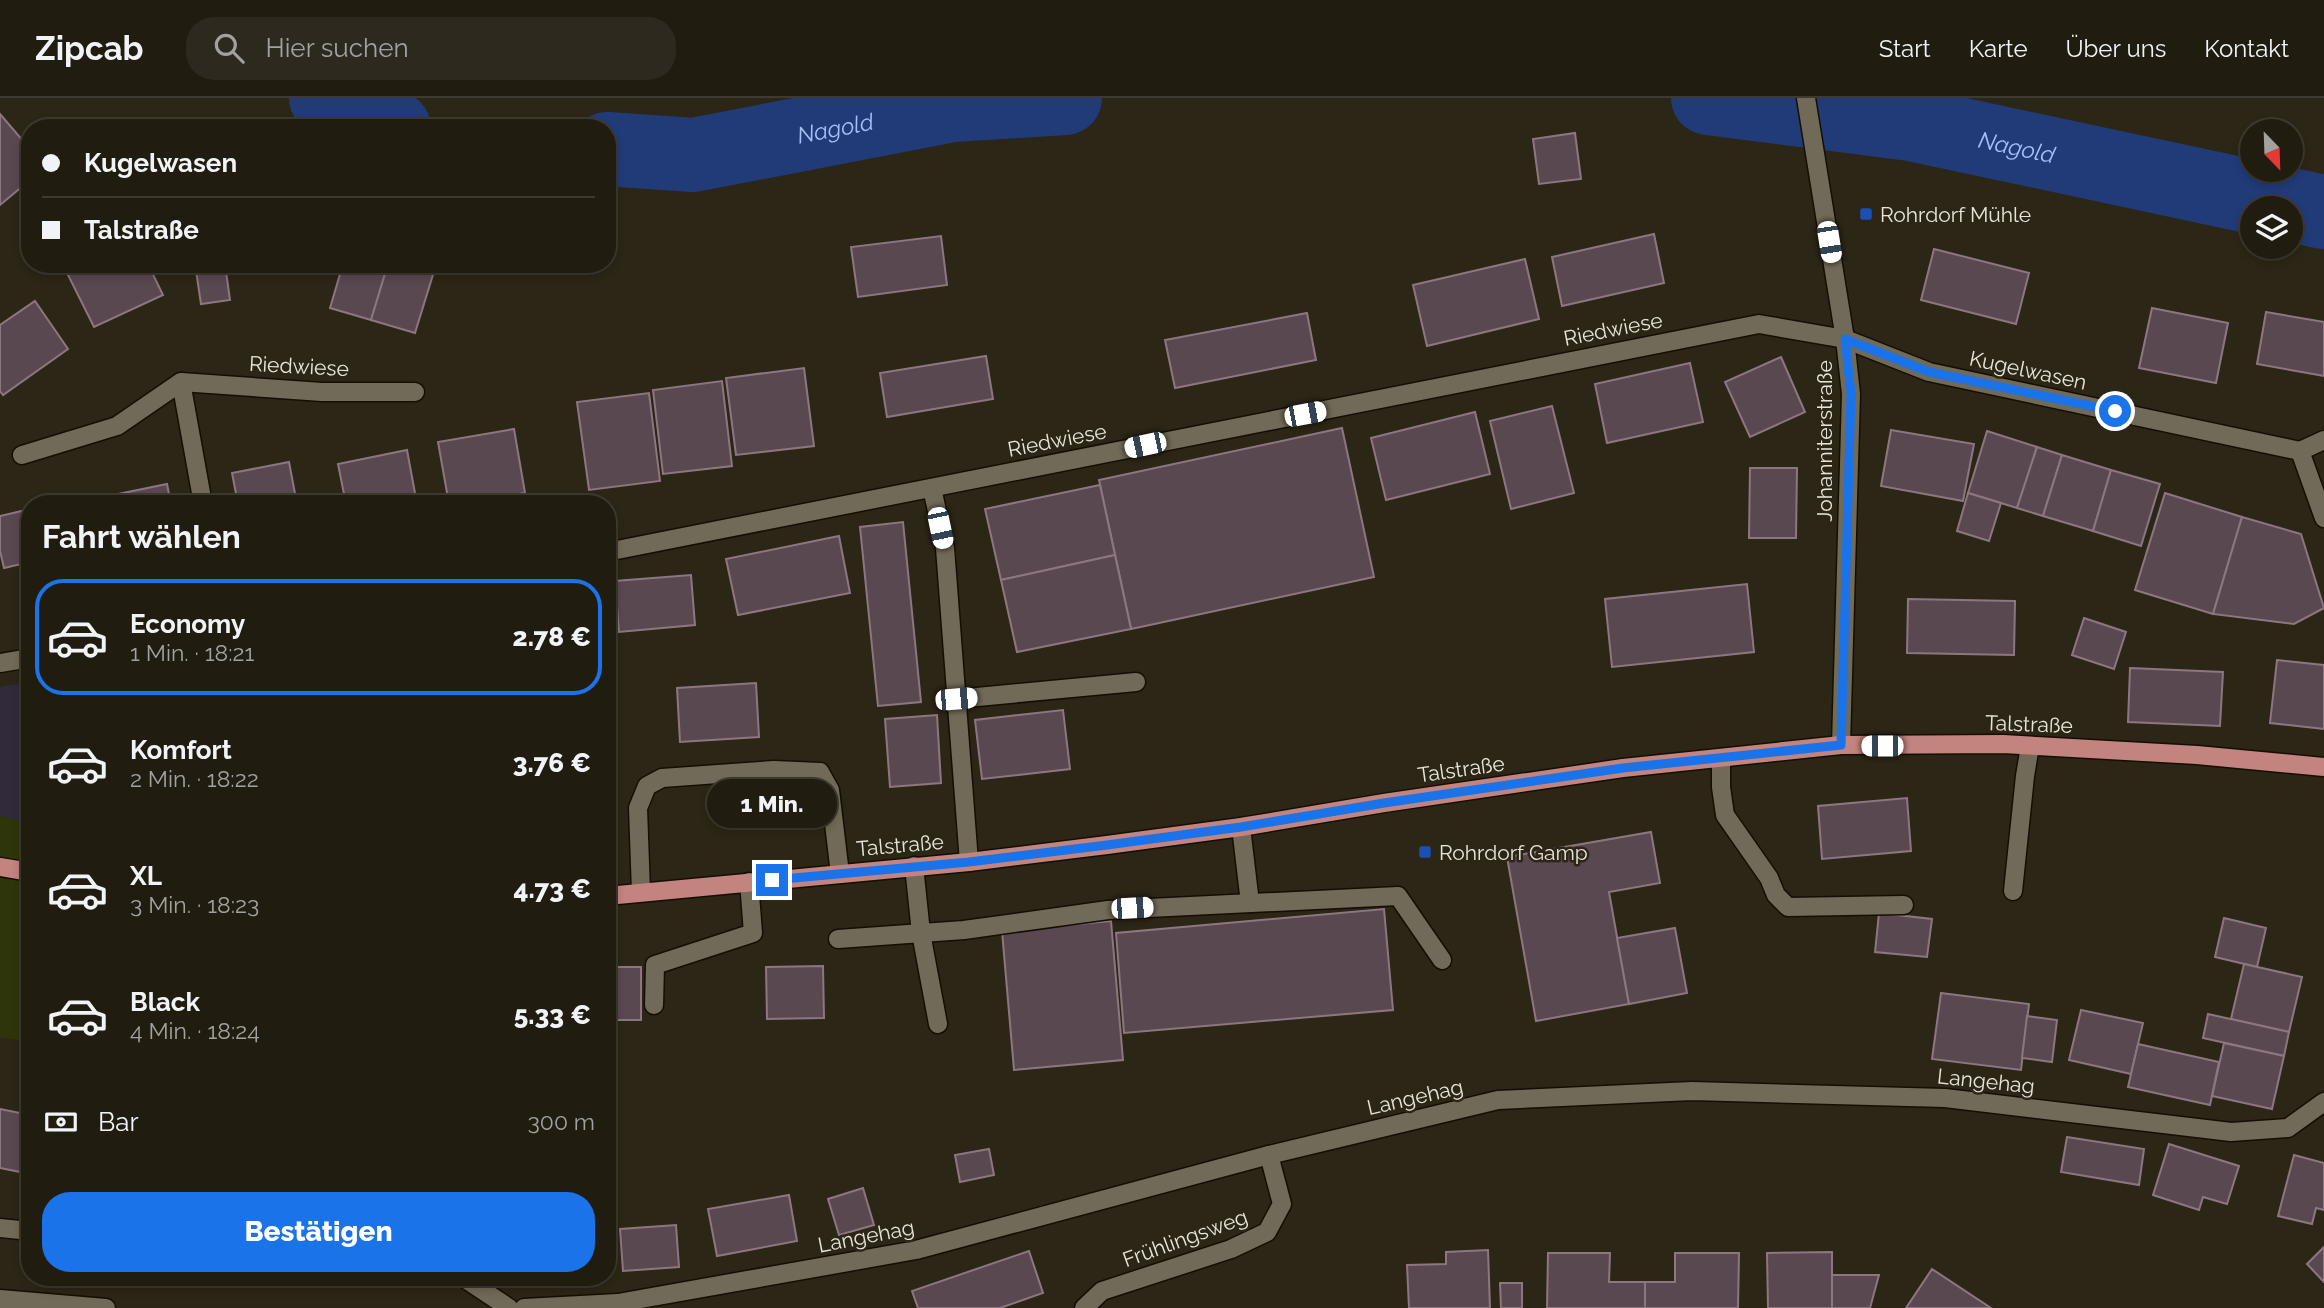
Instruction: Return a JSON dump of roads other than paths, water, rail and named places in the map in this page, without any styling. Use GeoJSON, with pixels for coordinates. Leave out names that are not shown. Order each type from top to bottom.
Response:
{"type":"FeatureCollection","features":[{"type":"Feature","properties":{"kind":"main road","name":"Talstraße"},"geometry":{"type":"LineString","coordinates":[[616,895],[969,862],[1241,827],[1610,770],[1841,745],[2030,746],[2197,755],[2324,767]]}},
{"type":"Feature","properties":{"kind":"main road"},"geometry":{"type":"LineString","coordinates":[[0,867],[21,870]]}},
{"type":"Feature","properties":{"kind":"street","name":"Johanniterstraße"},"geometry":{"type":"LineString","coordinates":[[1806,98],[1845,339],[1851,394],[1841,745]]}},
{"type":"Feature","properties":{"kind":"street","name":"Riedwiese"},"geometry":{"type":"LineString","coordinates":[[616,550],[1759,324],[1845,339]]}},
{"type":"Feature","properties":{"kind":"street","name":"Kugelwasen"},"geometry":{"type":"LineString","coordinates":[[1845,339],[1929,372],[2300,450]]}},
{"type":"Feature","properties":{"kind":"street","name":"Riedwiese"},"geometry":{"type":"LineString","coordinates":[[181,382],[322,391],[415,392]]}},
{"type":"Feature","properties":{"kind":"street"},"geometry":{"type":"LineString","coordinates":[[22,455],[117,426],[181,382],[201,495]]}},
{"type":"Feature","properties":{"kind":"street"},"geometry":{"type":"LineString","coordinates":[[2324,440],[2300,450],[2324,518]]}},
{"type":"Feature","properties":{"kind":"street"},"geometry":{"type":"LineString","coordinates":[[932,488],[945,548],[969,862]]}},
{"type":"Feature","properties":{"kind":"street"},"geometry":{"type":"LineString","coordinates":[[0,663],[21,660]]}},
{"type":"Feature","properties":{"kind":"street"},"geometry":{"type":"LineString","coordinates":[[956,699],[1136,682]]}},
{"type":"Feature","properties":{"kind":"street"},"geometry":{"type":"LineString","coordinates":[[2012,891],[2030,746]]}},
{"type":"Feature","properties":{"kind":"street"},"geometry":{"type":"LineString","coordinates":[[1721,758],[1725,815],[1769,878],[1776,895],[1788,907],[1905,905]]}},
{"type":"Feature","properties":{"kind":"street"},"geometry":{"type":"LineString","coordinates":[[641,892],[638,808],[648,786],[662,778],[775,770],[820,772],[830,790],[840,874]]}},
{"type":"Feature","properties":{"kind":"street"},"geometry":{"type":"LineString","coordinates":[[1241,827],[1250,903]]}},
{"type":"Feature","properties":{"kind":"street"},"geometry":{"type":"LineString","coordinates":[[914,866],[921,933],[937,1024]]}},
{"type":"Feature","properties":{"kind":"street"},"geometry":{"type":"LineString","coordinates":[[654,1005],[655,965],[753,933],[750,882]]}},
{"type":"Feature","properties":{"kind":"street"},"geometry":{"type":"LineString","coordinates":[[838,939],[964,930],[1108,910],[1398,896],[1442,960]]}},
{"type":"Feature","properties":{"kind":"street","name":"Langehag"},"geometry":{"type":"LineString","coordinates":[[524,1308],[618,1303],[916,1250],[1269,1155],[1498,1100],[1692,1091],[1945,1098],[2231,1132],[2288,1128],[2324,1102]]}},
{"type":"Feature","properties":{"kind":"street","name":"Frühlingsweg"},"geometry":{"type":"LineString","coordinates":[[1084,1308],[1102,1291],[1231,1249],[1267,1232],[1282,1204],[1269,1155]]}},
{"type":"Feature","properties":{"kind":"street"},"geometry":{"type":"LineString","coordinates":[[0,1228],[21,1230]]}},
{"type":"Feature","properties":{"kind":"street"},"geometry":{"type":"LineString","coordinates":[[476,1286],[509,1308]]}},
{"type":"Feature","properties":{"kind":"street"},"geometry":{"type":"LineString","coordinates":[[0,1300],[106,1308]]}},
{"type":"Feature","properties":{"kind":"waterway","name":"Nagold"},"geometry":{"type":"LineString","coordinates":[[326,98],[374,119]]}},
{"type":"Feature","properties":{"kind":"waterway","name":"Nagold"},"geometry":{"type":"LineString","coordinates":[[953,105],[967,98]]}},
{"type":"Feature","properties":{"kind":"waterway","name":"Nagold"},"geometry":{"type":"LineString","coordinates":[[616,150],[693,155],[953,105],[1065,98]]}},
{"type":"Feature","properties":{"kind":"waterway","name":"Nagold"},"geometry":{"type":"LineString","coordinates":[[1708,98],[1911,124],[2324,212]]}},
{"type":"Feature","properties":{"kind":"place","name":"Rohrdorf Mühle"},"geometry":{"type":"Point","coordinates":[1866,214]}},
{"type":"Feature","properties":{"kind":"place","name":"Rohrdorf Gamp"},"geometry":{"type":"Point","coordinates":[1425,852]}}]}
